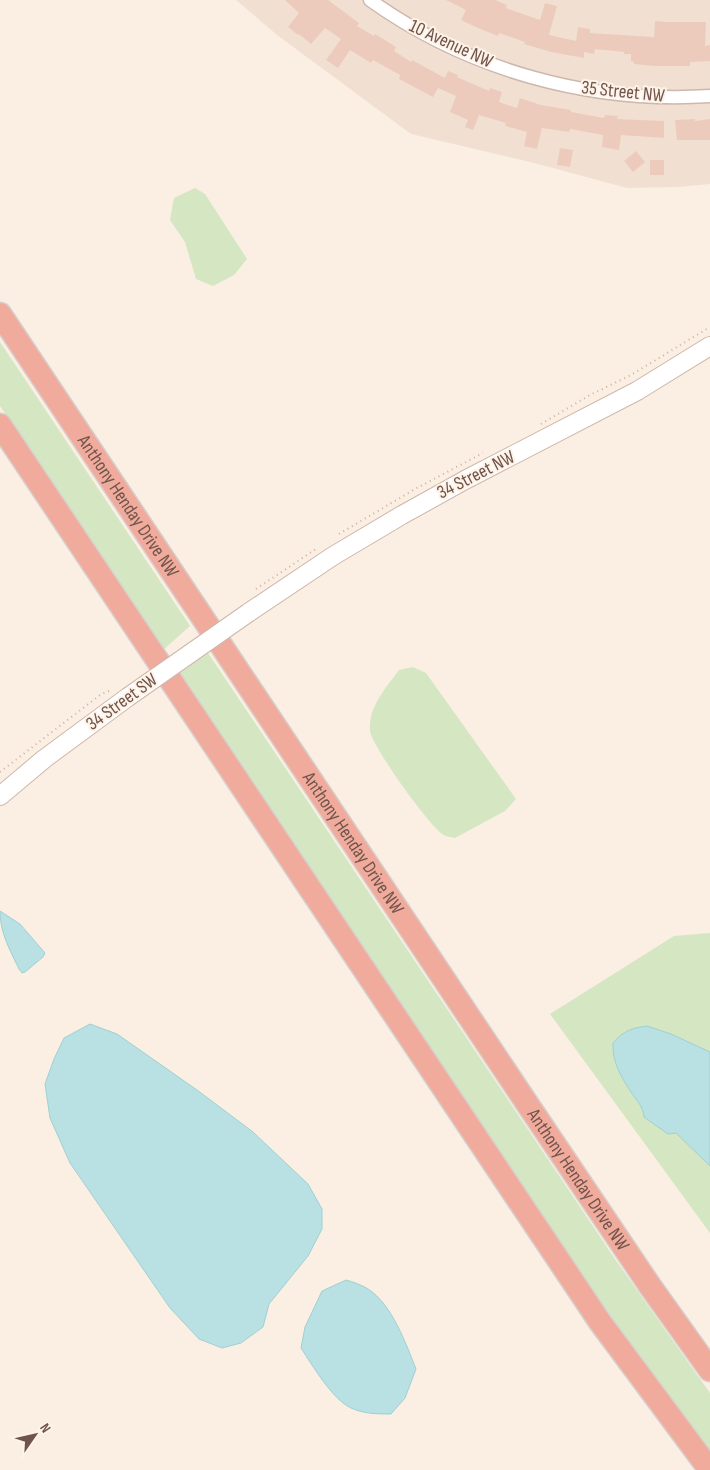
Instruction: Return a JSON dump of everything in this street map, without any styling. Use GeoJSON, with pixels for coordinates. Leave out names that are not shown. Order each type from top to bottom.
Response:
{"type":"FeatureCollection","features":[{"type":"Feature","properties":{"kind":"highway","name":"Anthony Henday Drive NW"},"geometry":{"type":"LineString","coordinates":[[0,314],[520,1094],[650,1286],[710,1370]]}},
{"type":"Feature","properties":{"kind":"highway"},"geometry":{"type":"LineString","coordinates":[[0,425],[600,1322],[710,1470]]}},
{"type":"Feature","properties":{"kind":"main road","name":"34 Street NW"},"geometry":{"type":"LineString","coordinates":[[248,613],[333,556],[402,515],[465,480],[637,391],[710,346]]}},
{"type":"Feature","properties":{"kind":"main road","name":"34 Street SW"},"geometry":{"type":"LineString","coordinates":[[0,796],[122,693],[248,613]]}},
{"type":"Feature","properties":{"kind":"street","name":"10 Avenue NW"},"geometry":{"type":"LineString","coordinates":[[370,0],[400,19],[468,55],[537,79]]}},
{"type":"Feature","properties":{"kind":"street","name":"35 Street NW"},"geometry":{"type":"LineString","coordinates":[[537,79],[574,88],[626,95],[710,96]]}},
{"type":"Feature","properties":{"kind":"path"},"geometry":{"type":"LineString","coordinates":[[0,772],[100,695],[122,693]]}},
{"type":"Feature","properties":{"kind":"shaded area"},"geometry":{"type":"Polygon","coordinates":[[[236,0],[710,0],[710,184],[679,187],[627,188],[534,163],[411,134],[277,35],[236,0]]]}},
{"type":"Feature","properties":{"kind":"green space"},"geometry":{"type":"Polygon","coordinates":[[[195,188],[205,194],[247,259],[234,275],[213,286],[196,279],[185,242],[170,220],[174,198],[195,188]]]}},
{"type":"Feature","properties":{"kind":"green space"},"geometry":{"type":"Polygon","coordinates":[[[0,342],[190,626],[163,650],[0,406],[0,342]]]}},
{"type":"Feature","properties":{"kind":"green space"},"geometry":{"type":"Polygon","coordinates":[[[208,653],[615,1259],[710,1393],[710,1455],[561,1248],[180,673],[208,653]]]}},
{"type":"Feature","properties":{"kind":"green space"},"geometry":{"type":"Polygon","coordinates":[[[413,667],[426,673],[516,799],[505,811],[455,838],[444,835],[437,829],[415,803],[380,753],[370,731],[372,714],[384,691],[399,670],[413,667]]]}},
{"type":"Feature","properties":{"kind":"green space"},"geometry":{"type":"Polygon","coordinates":[[[710,933],[710,1233],[550,1014],[674,936],[710,933]]]}},
{"type":"Feature","properties":{"kind":"water"},"geometry":{"type":"Polygon","coordinates":[[[0,911],[20,924],[45,953],[43,957],[25,972],[22,973],[19,969],[6,941],[0,919],[0,911]]]}},
{"type":"Feature","properties":{"kind":"water"},"geometry":{"type":"Polygon","coordinates":[[[90,1024],[117,1034],[253,1132],[308,1184],[322,1209],[322,1229],[308,1256],[269,1304],[263,1327],[241,1343],[222,1348],[199,1339],[170,1308],[70,1163],[50,1118],[45,1084],[64,1038],[90,1024]]]}},
{"type":"Feature","properties":{"kind":"water"},"geometry":{"type":"Polygon","coordinates":[[[647,1026],[671,1034],[710,1052],[710,1166],[676,1133],[668,1134],[644,1117],[641,1107],[618,1069],[614,1057],[613,1043],[628,1031],[647,1026]]]}},
{"type":"Feature","properties":{"kind":"water"},"geometry":{"type":"Polygon","coordinates":[[[346,1280],[368,1289],[384,1304],[397,1325],[416,1369],[405,1398],[391,1414],[361,1411],[344,1404],[323,1381],[301,1348],[305,1327],[322,1291],[346,1280]]]}},
{"type":"Feature","properties":{"kind":"building"},"geometry":{"type":"Polygon","coordinates":[[[285,0],[328,0],[359,23],[357,26],[396,47],[394,51],[411,62],[412,60],[445,78],[448,71],[489,91],[490,88],[502,92],[499,102],[517,108],[520,98],[541,105],[604,118],[605,115],[618,116],[617,119],[664,121],[664,138],[621,135],[619,150],[602,147],[603,135],[570,129],[569,132],[542,128],[537,149],[524,146],[527,132],[505,126],[506,123],[479,115],[473,130],[465,127],[468,120],[450,112],[456,96],[438,88],[433,97],[399,79],[400,75],[373,60],[371,63],[350,50],[338,68],[326,60],[341,39],[325,28],[311,44],[298,35],[288,27],[299,13],[285,0]]]}},
{"type":"Feature","properties":{"kind":"building"},"geometry":{"type":"Polygon","coordinates":[[[446,0],[495,0],[507,5],[506,8],[540,20],[545,3],[557,6],[549,35],[576,41],[578,27],[590,29],[590,33],[654,37],[655,21],[706,22],[705,46],[710,45],[710,61],[690,62],[690,66],[654,66],[634,64],[631,61],[631,54],[624,54],[624,52],[595,49],[594,54],[584,52],[584,58],[551,52],[524,44],[525,42],[499,33],[498,36],[461,20],[466,10],[446,0]]]}},
{"type":"Feature","properties":{"kind":"building"},"geometry":{"type":"Polygon","coordinates":[[[695,119],[695,121],[710,119],[710,140],[677,140],[675,120],[695,119]]]}},
{"type":"Feature","properties":{"kind":"building"},"geometry":{"type":"Polygon","coordinates":[[[560,148],[573,150],[570,167],[557,165],[560,148]]]}},
{"type":"Feature","properties":{"kind":"building"},"geometry":{"type":"Polygon","coordinates":[[[636,151],[645,162],[633,172],[624,161],[636,151]]]}},
{"type":"Feature","properties":{"kind":"building"},"geometry":{"type":"Polygon","coordinates":[[[650,160],[664,160],[664,175],[650,175],[650,160]]]}}]}
